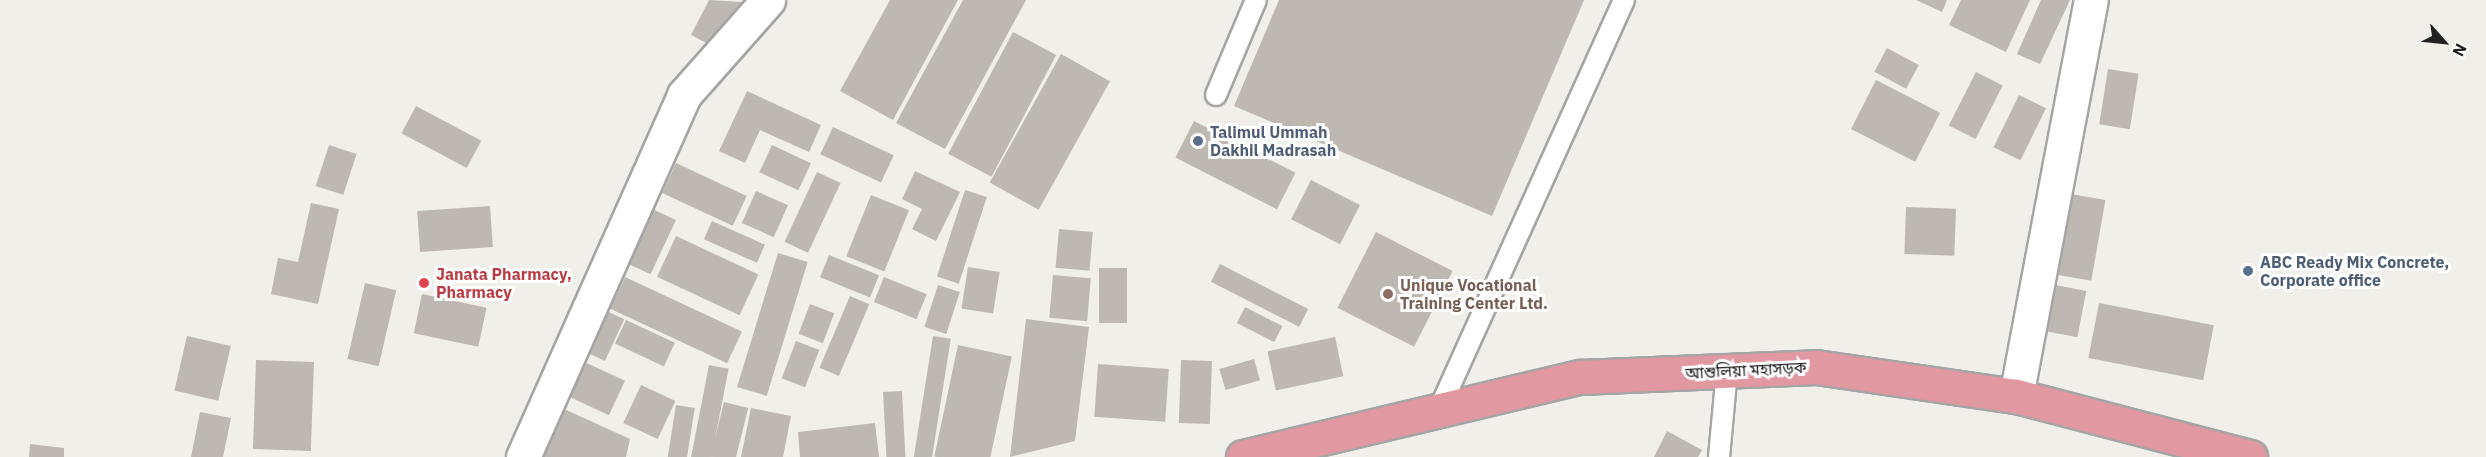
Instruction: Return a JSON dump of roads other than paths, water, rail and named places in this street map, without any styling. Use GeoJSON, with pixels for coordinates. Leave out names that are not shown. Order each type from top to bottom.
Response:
{"type":"FeatureCollection","features":[{"type":"Feature","properties":{"kind":"highway","name":"আশুলিয়া মহাসড়ক"},"geometry":{"type":"LineString","coordinates":[[1243,457],[1580,377],[1816,367],[2016,396],[2250,457]]}},
{"type":"Feature","properties":{"kind":"street"},"geometry":{"type":"LineString","coordinates":[[523,457],[684,95],[768,0]]}},
{"type":"Feature","properties":{"kind":"street"},"geometry":{"type":"LineString","coordinates":[[2016,396],[2091,0]]}},
{"type":"Feature","properties":{"kind":"lane"},"geometry":{"type":"LineString","coordinates":[[1216,95],[1256,0]]}},
{"type":"Feature","properties":{"kind":"lane"},"geometry":{"type":"LineString","coordinates":[[1438,412],[1624,0]]}},
{"type":"Feature","properties":{"kind":"lane"},"geometry":{"type":"LineString","coordinates":[[1719,457],[1726,371]]}},
{"type":"Feature","properties":{"kind":"place","name":"Talimul Ummah Dakhil Madrasah"},"geometry":{"type":"Point","coordinates":[1198,141]}},
{"type":"Feature","properties":{"kind":"place","name":"ABC Ready Mix Concrete, Corporate office"},"geometry":{"type":"Point","coordinates":[2248,271]}},
{"type":"Feature","properties":{"kind":"place","name":"Janata Pharmacy, Pharmacy"},"geometry":{"type":"Point","coordinates":[424,283]}},
{"type":"Feature","properties":{"kind":"place","name":"Unique Vocational Training Center Ltd."},"geometry":{"type":"Point","coordinates":[1388,294]}}]}
